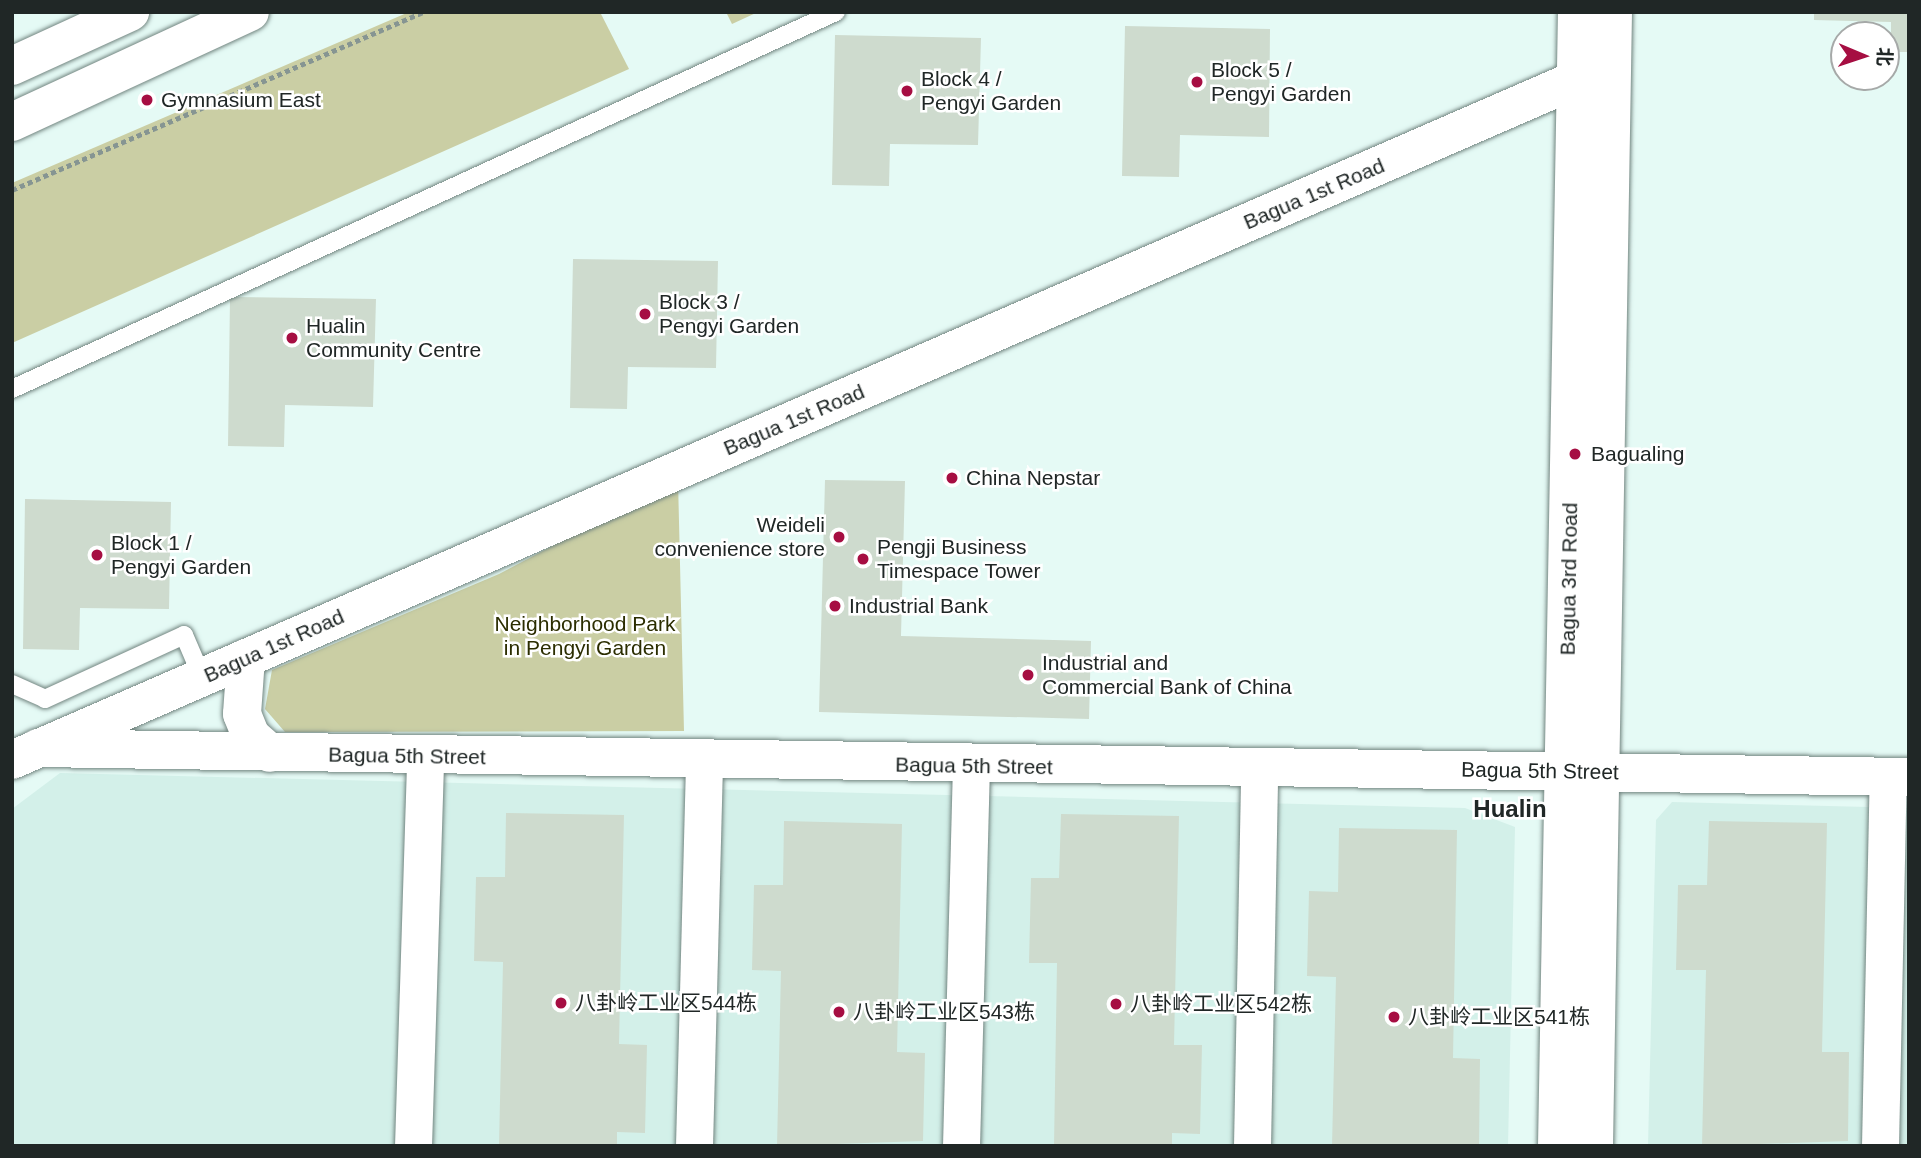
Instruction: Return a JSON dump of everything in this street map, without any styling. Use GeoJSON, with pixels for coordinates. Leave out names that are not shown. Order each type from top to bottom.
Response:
{"type":"FeatureCollection","features":[{"type":"Feature","properties":{"kind":"street"},"geometry":{"type":"LineString","coordinates":[[12,66],[130,12]]}},
{"type":"Feature","properties":{"kind":"street"},"geometry":{"type":"LineString","coordinates":[[12,122],[250,12]]}},
{"type":"Feature","properties":{"kind":"street","name":"Bagua 3rd Road"},"geometry":{"type":"LineString","coordinates":[[1577,12],[1575,80],[1584,772],[1594,1146]]}},
{"type":"Feature","properties":{"kind":"street","name":"Bagua 3rd Road"},"geometry":{"type":"LineString","coordinates":[[1557,1146],[1584,772],[1613,12]]}},
{"type":"Feature","properties":{"kind":"street","name":"Bagua 1st Road"},"geometry":{"type":"LineString","coordinates":[[25,754],[1575,80]]}},
{"type":"Feature","properties":{"kind":"street"},"geometry":{"type":"LineString","coordinates":[[246,658],[242,713],[251,736],[270,753]]}},
{"type":"Feature","properties":{"kind":"street","name":"Bagua 5th Street"},"geometry":{"type":"LineString","coordinates":[[25,754],[270,753],[971,766],[1898,777]]}},
{"type":"Feature","properties":{"kind":"street"},"geometry":{"type":"LineString","coordinates":[[413,1146],[425,756]]}},
{"type":"Feature","properties":{"kind":"street"},"geometry":{"type":"LineString","coordinates":[[694,1146],[705,762]]}},
{"type":"Feature","properties":{"kind":"street"},"geometry":{"type":"LineString","coordinates":[[961,1146],[971,766]]}},
{"type":"Feature","properties":{"kind":"street"},"geometry":{"type":"LineString","coordinates":[[1252,1146],[1259,770]]}},
{"type":"Feature","properties":{"kind":"street"},"geometry":{"type":"LineString","coordinates":[[1880,1146],[1898,777]]}},
{"type":"Feature","properties":{"kind":"lane"},"geometry":{"type":"LineString","coordinates":[[12,389],[836,12]]}},
{"type":"Feature","properties":{"kind":"lane"},"geometry":{"type":"LineString","coordinates":[[12,684],[45,699],[184,635],[202,677]]}},
{"type":"Feature","properties":{"kind":"path"},"geometry":{"type":"LineString","coordinates":[[12,190],[423,12]]}},
{"type":"Feature","properties":{"kind":"shaded area"},"geometry":{"type":"Polygon","coordinates":[[[60,773],[1465,808],[1515,827],[1508,1146],[12,1146],[12,809],[60,773]]]}},
{"type":"Feature","properties":{"kind":"shaded area"},"geometry":{"type":"Polygon","coordinates":[[[1672,802],[1909,808],[1909,1146],[1648,1146],[1656,820],[1672,802]]]}},
{"type":"Feature","properties":{"kind":"green space"},"geometry":{"type":"Polygon","coordinates":[[[409,12],[600,12],[629,69],[12,343],[12,183],[409,12]]]}},
{"type":"Feature","properties":{"kind":"green space"},"geometry":{"type":"Polygon","coordinates":[[[726,12],[758,12],[732,24],[726,12]]]}},
{"type":"Feature","properties":{"kind":"green space","name":"Neighborhood Park in Pengyi Garden"},"geometry":{"type":"Polygon","coordinates":[[[678,480],[684,731],[285,732],[265,709],[272,670],[499,574],[678,480]]]}},
{"type":"Feature","properties":{"kind":"building"},"geometry":{"type":"Polygon","coordinates":[[[1814,12],[1909,12],[1909,52],[1900,52],[1900,21],[1814,20],[1814,12]]]}},
{"type":"Feature","properties":{"kind":"building","name":"Block 5 / Pengyi Garden"},"geometry":{"type":"Polygon","coordinates":[[[1125,26],[1270,29],[1269,137],[1180,135],[1179,177],[1122,176],[1125,26]]]}},
{"type":"Feature","properties":{"kind":"building","name":"Block 4 / Pengyi Garden"},"geometry":{"type":"Polygon","coordinates":[[[835,35],[981,38],[978,145],[890,144],[889,186],[832,185],[835,35]]]}},
{"type":"Feature","properties":{"kind":"building","name":"Block 3 / Pengyi Garden"},"geometry":{"type":"Polygon","coordinates":[[[573,259],[718,261],[716,368],[628,367],[627,409],[570,408],[573,259]]]}},
{"type":"Feature","properties":{"kind":"building"},"geometry":{"type":"Polygon","coordinates":[[[230,297],[376,299],[373,407],[285,405],[284,447],[228,446],[230,297]]]}},
{"type":"Feature","properties":{"kind":"building","name":"Pengji Business Timespace Tower"},"geometry":{"type":"Polygon","coordinates":[[[825,480],[905,481],[901,636],[1091,641],[1089,719],[819,712],[825,480]]]}},
{"type":"Feature","properties":{"kind":"building","name":"Block 1 / Pengyi Garden"},"geometry":{"type":"Polygon","coordinates":[[[25,499],[171,502],[169,609],[80,608],[79,650],[23,649],[25,499]]]}},
{"type":"Feature","properties":{"kind":"building","name":"八卦岭工业区544栋"},"geometry":{"type":"Polygon","coordinates":[[[506,813],[624,815],[619,1044],[647,1045],[645,1133],[617,1132],[617,1146],[499,1146],[503,962],[474,961],[476,877],[505,877],[506,813]]]}},
{"type":"Feature","properties":{"kind":"building","name":"八卦岭工业区542栋"},"geometry":{"type":"Polygon","coordinates":[[[1061,814],[1179,816],[1174,1045],[1202,1045],[1200,1134],[1172,1133],[1172,1146],[1054,1146],[1057,963],[1029,963],[1031,878],[1059,878],[1061,814]]]}},
{"type":"Feature","properties":{"kind":"building","name":"八卦岭工业区543栋"},"geometry":{"type":"Polygon","coordinates":[[[784,821],[902,824],[897,1052],[925,1053],[923,1141],[777,1146],[781,971],[752,970],[754,885],[783,885],[784,821]]]}},
{"type":"Feature","properties":{"kind":"building"},"geometry":{"type":"Polygon","coordinates":[[[1709,821],[1827,823],[1822,1052],[1849,1052],[1848,1141],[1702,1146],[1706,970],[1676,970],[1678,885],[1707,885],[1709,821]]]}},
{"type":"Feature","properties":{"kind":"building","name":"八卦岭工业区541栋"},"geometry":{"type":"Polygon","coordinates":[[[1339,828],[1457,830],[1453,1058],[1480,1059],[1479,1146],[1332,1146],[1336,977],[1307,976],[1309,891],[1338,892],[1339,828]]]}},
{"type":"Feature","properties":{"kind":"place","name":"Block 5 / Pengyi Garden"},"geometry":{"type":"Point","coordinates":[1197,82]}},
{"type":"Feature","properties":{"kind":"place","name":"Block 4 / Pengyi Garden"},"geometry":{"type":"Point","coordinates":[907,91]}},
{"type":"Feature","properties":{"kind":"place","name":"Gymnasium East"},"geometry":{"type":"Point","coordinates":[147,100]}},
{"type":"Feature","properties":{"kind":"place","name":"Block 3 / Pengyi Garden"},"geometry":{"type":"Point","coordinates":[645,314]}},
{"type":"Feature","properties":{"kind":"place","name":"Hualin Community Centre"},"geometry":{"type":"Point","coordinates":[292,338]}},
{"type":"Feature","properties":{"kind":"place","name":"Bagualing"},"geometry":{"type":"Point","coordinates":[1575,454]}},
{"type":"Feature","properties":{"kind":"place","name":"China Nepstar"},"geometry":{"type":"Point","coordinates":[952,478]}},
{"type":"Feature","properties":{"kind":"place","name":"Weideli convenience store"},"geometry":{"type":"Point","coordinates":[839,537]}},
{"type":"Feature","properties":{"kind":"place","name":"Block 1 / Pengyi Garden"},"geometry":{"type":"Point","coordinates":[97,555]}},
{"type":"Feature","properties":{"kind":"place","name":"Pengji Business Timespace Tower"},"geometry":{"type":"Point","coordinates":[863,559]}},
{"type":"Feature","properties":{"kind":"place","name":"Industrial Bank"},"geometry":{"type":"Point","coordinates":[835,606]}},
{"type":"Feature","properties":{"kind":"place","name":"Industrial and Commercial Bank of China"},"geometry":{"type":"Point","coordinates":[1028,675]}},
{"type":"Feature","properties":{"kind":"place","name":"八卦岭工业区544栋"},"geometry":{"type":"Point","coordinates":[561,1003]}},
{"type":"Feature","properties":{"kind":"place","name":"八卦岭工业区542栋"},"geometry":{"type":"Point","coordinates":[1116,1004]}},
{"type":"Feature","properties":{"kind":"place","name":"八卦岭工业区543栋"},"geometry":{"type":"Point","coordinates":[839,1012]}},
{"type":"Feature","properties":{"kind":"place","name":"八卦岭工业区541栋"},"geometry":{"type":"Point","coordinates":[1394,1017]}},
{"type":"Feature","properties":{"kind":"district","name":"Hualin"},"geometry":{"type":"Point","coordinates":[1510,809]}}]}
